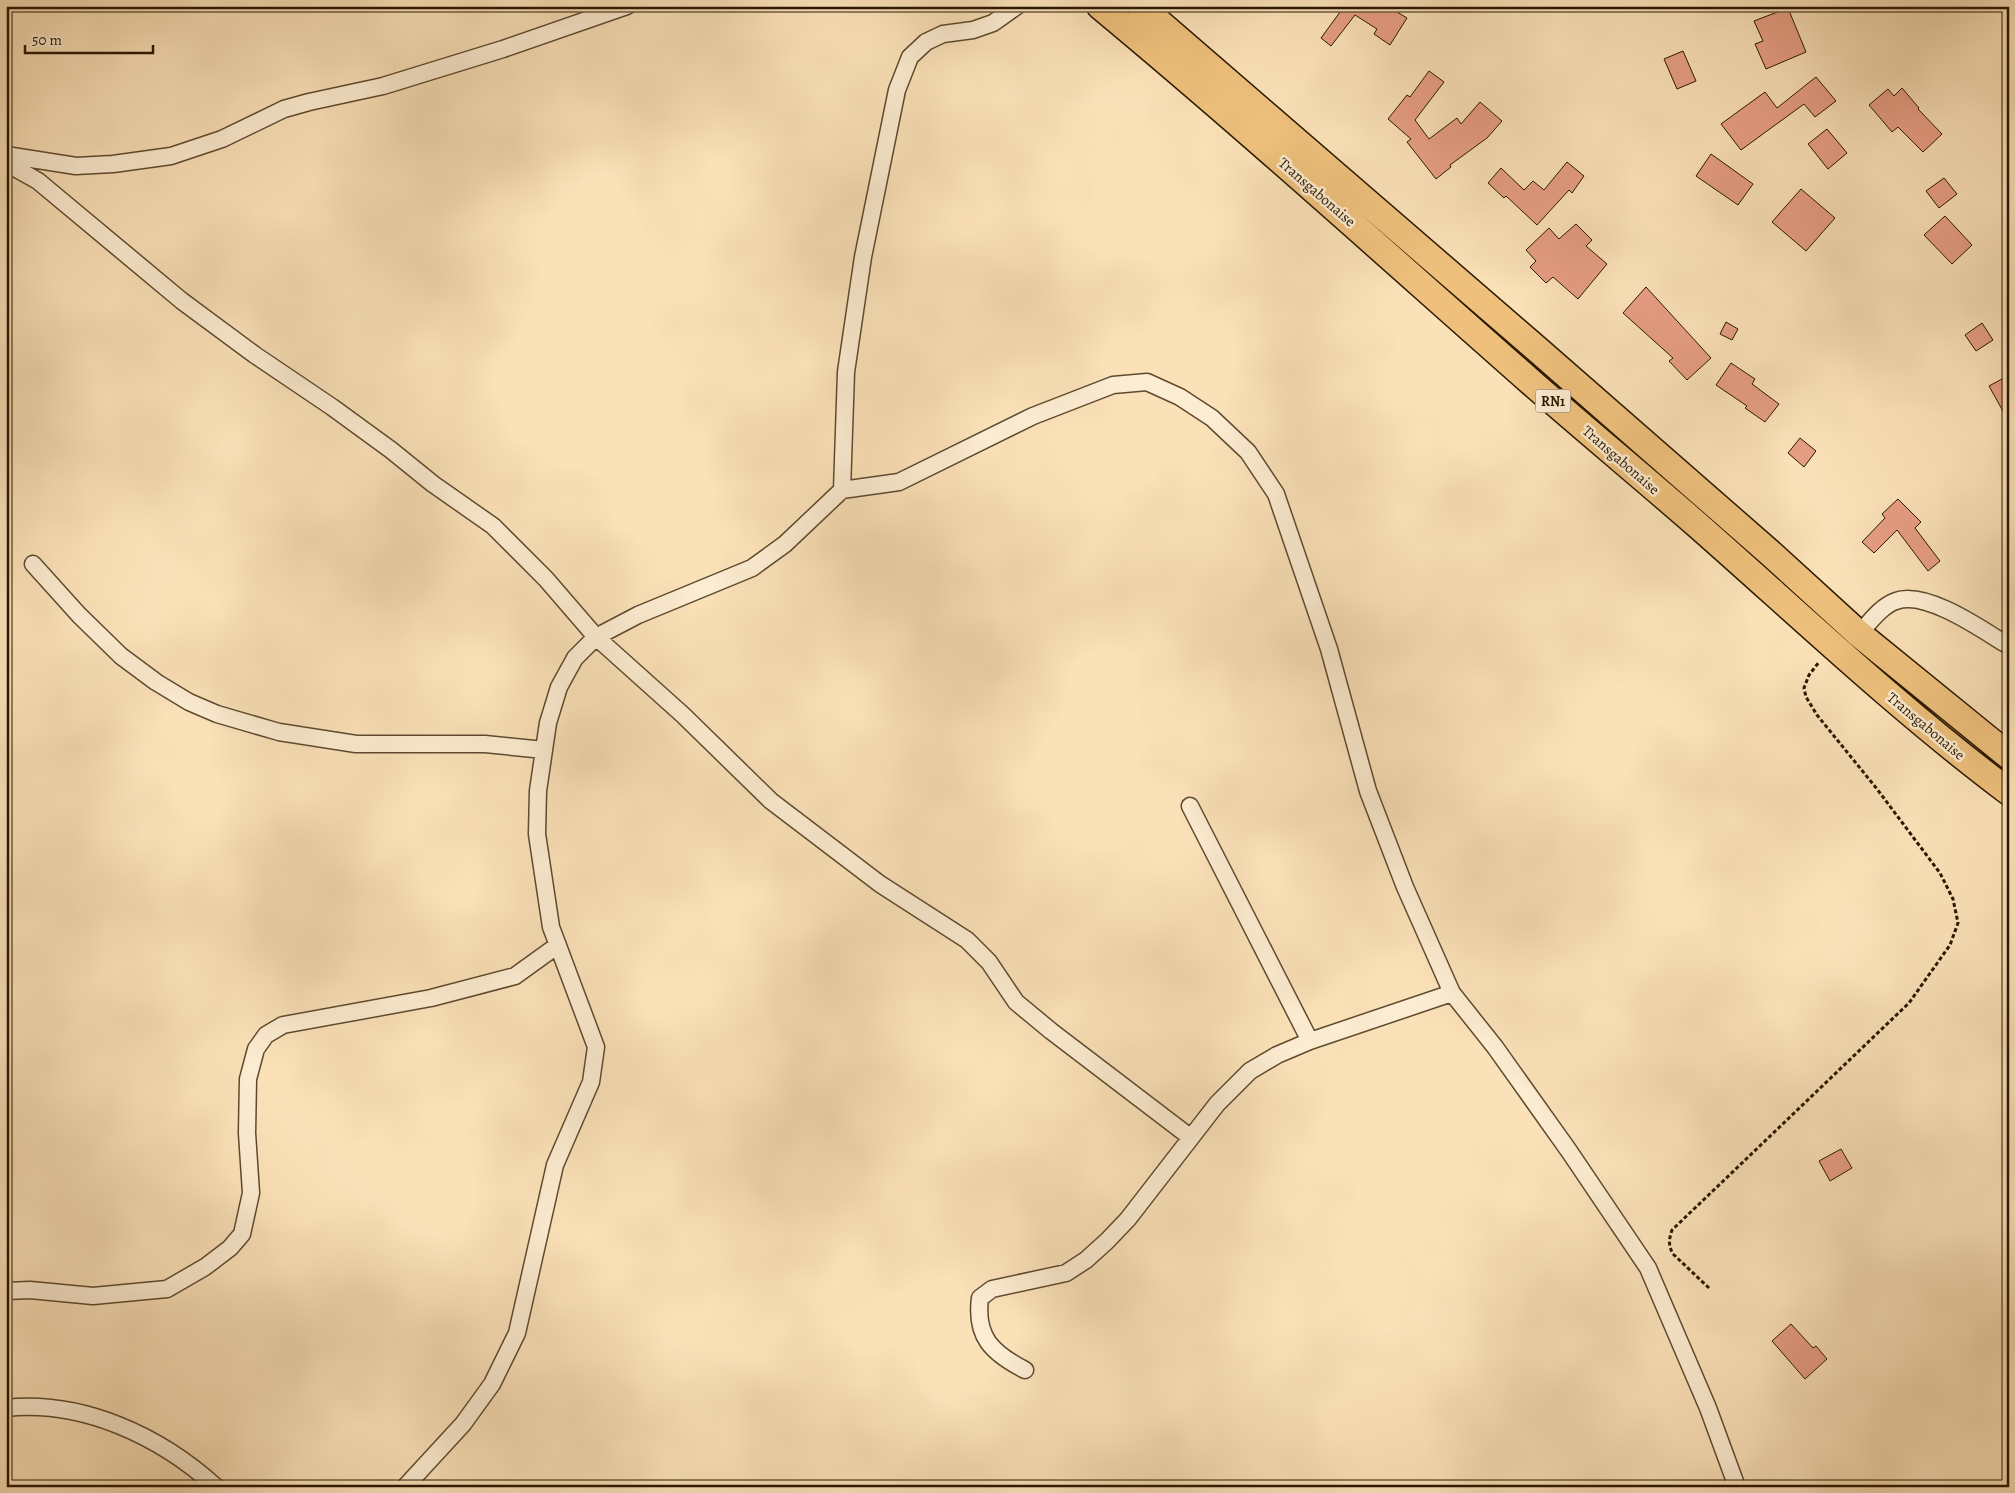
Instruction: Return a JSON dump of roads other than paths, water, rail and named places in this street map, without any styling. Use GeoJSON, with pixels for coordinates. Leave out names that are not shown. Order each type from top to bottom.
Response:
{"type":"FeatureCollection","features":[{"type":"Feature","properties":{"kind":"highway","name":"Transgabonaise"},"geometry":{"type":"LineString","coordinates":[[1100,6],[1249,132],[1533,383],[1760,580],[1835,649],[1937,735],[2009,792]]}},
{"type":"Feature","properties":{"kind":"highway","name":"Transgabonaise"},"geometry":{"type":"LineString","coordinates":[[1140,6],[1538,350],[1769,552],[1859,634],[2009,756]]}},
{"type":"Feature","properties":{"kind":"street"},"geometry":{"type":"LineString","coordinates":[[6,155],[76,166],[113,164],[172,156],[222,139],[284,109],[383,86],[503,49],[628,6]]}},
{"type":"Feature","properties":{"kind":"street"},"geometry":{"type":"LineString","coordinates":[[842,490],[846,372],[863,256],[897,90],[910,57],[926,42],[943,34],[973,30],[993,23],[1017,6]]}},
{"type":"Feature","properties":{"kind":"street"},"geometry":{"type":"LineString","coordinates":[[6,163],[38,181],[196,312],[332,407],[391,450],[433,484],[493,526],[546,579],[596,636],[683,715],[771,801],[880,884],[967,940],[989,962],[1016,1002],[1190,1137]]}},
{"type":"Feature","properties":{"kind":"street"},"geometry":{"type":"LineString","coordinates":[[405,1487],[463,1424],[492,1384],[517,1333],[555,1165],[591,1082],[596,1047],[551,927],[537,834],[538,791],[548,722],[559,688],[575,658],[596,636],[638,615],[752,568],[785,544],[842,490],[900,482],[1034,416],[1113,385],[1147,382],[1180,397],[1212,418],[1248,452],[1276,494],[1329,649],[1368,791],[1405,887],[1452,993],[1495,1047],[1564,1143],[1648,1268],[1705,1400],[1737,1487]]}},
{"type":"Feature","properties":{"kind":"street"},"geometry":{"type":"LineString","coordinates":[[32,564],[79,615],[121,656],[156,682],[189,702],[217,714],[279,732],[356,744],[485,744],[544,750]]}},
{"type":"Feature","properties":{"kind":"street"},"geometry":{"type":"LineString","coordinates":[[1859,634],[1887,606],[1896,600],[1911,600],[1927,602],[1949,610],[2004,643],[2009,640]]}},
{"type":"Feature","properties":{"kind":"street"},"geometry":{"type":"LineString","coordinates":[[1190,806],[1310,1042]]}},
{"type":"Feature","properties":{"kind":"street"},"geometry":{"type":"LineString","coordinates":[[6,1291],[30,1290],[93,1296],[166,1289],[205,1267],[230,1248],[242,1234],[246,1220],[251,1193],[247,1133],[248,1079],[256,1049],[266,1034],[283,1025],[431,998],[515,976],[558,945]]}},
{"type":"Feature","properties":{"kind":"street"},"geometry":{"type":"LineString","coordinates":[[1025,1370],[1004,1359],[991,1346],[981,1330],[978,1315],[980,1298],[992,1290],[1066,1273],[1086,1260],[1107,1242],[1128,1218],[1217,1104],[1250,1071],[1277,1055],[1310,1042],[1452,993]]}},
{"type":"Feature","properties":{"kind":"street"},"geometry":{"type":"LineString","coordinates":[[6,1408],[39,1406],[68,1410],[120,1426],[173,1453],[216,1487]]}}]}
